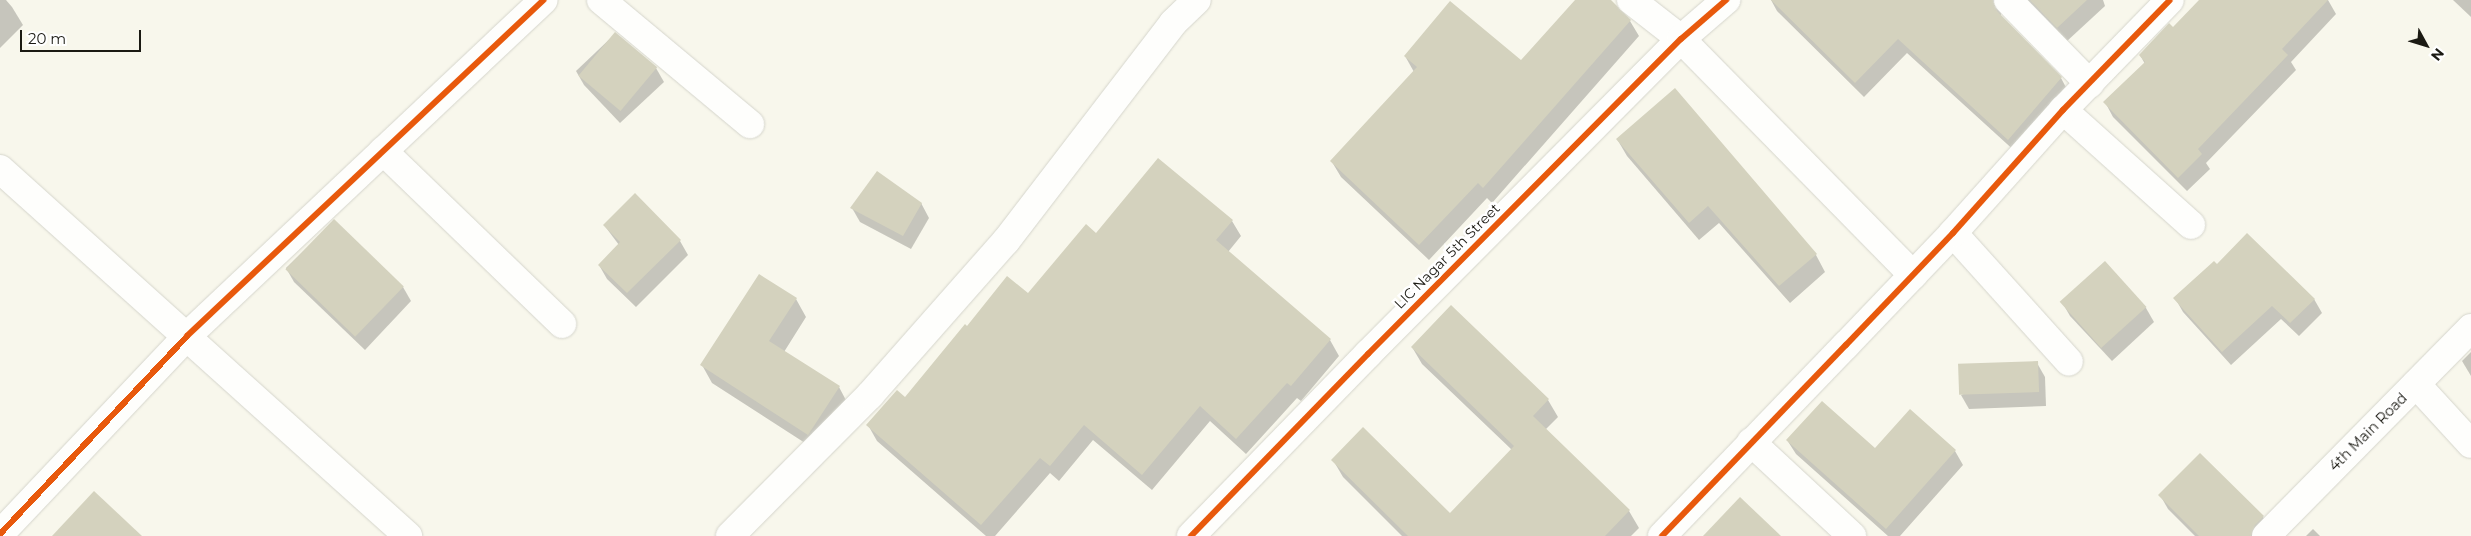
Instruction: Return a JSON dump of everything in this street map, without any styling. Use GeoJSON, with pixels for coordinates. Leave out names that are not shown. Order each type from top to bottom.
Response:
{"type":"FeatureCollection","features":[{"type":"Feature","properties":{"kind":"street"},"geometry":{"type":"LineString","coordinates":[[0,534],[187,336],[543,0]]}},
{"type":"Feature","properties":{"kind":"street"},"geometry":{"type":"LineString","coordinates":[[601,0],[750,124]]}},
{"type":"Feature","properties":{"kind":"street"},"geometry":{"type":"LineString","coordinates":[[730,536],[870,395],[1006,241],[1173,23],[1197,0]]}},
{"type":"Feature","properties":{"kind":"street"},"geometry":{"type":"LineString","coordinates":[[1631,0],[1681,39],[1913,275]]}},
{"type":"Feature","properties":{"kind":"street","name":"LIC Nagar 5th Street"},"geometry":{"type":"LineString","coordinates":[[1191,536],[1681,39],[1726,0]]}},
{"type":"Feature","properties":{"kind":"street"},"geometry":{"type":"LineString","coordinates":[[2008,0],[2090,84]]}},
{"type":"Feature","properties":{"kind":"street"},"geometry":{"type":"LineString","coordinates":[[1662,536],[1953,233],[2063,110],[2170,0]]}},
{"type":"Feature","properties":{"kind":"street"},"geometry":{"type":"LineString","coordinates":[[2063,110],[2191,225]]}},
{"type":"Feature","properties":{"kind":"street"},"geometry":{"type":"LineString","coordinates":[[383,151],[562,324]]}},
{"type":"Feature","properties":{"kind":"street"},"geometry":{"type":"LineString","coordinates":[[0,169],[187,336],[402,534]]}},
{"type":"Feature","properties":{"kind":"street"},"geometry":{"type":"LineString","coordinates":[[1953,233],[2069,362]]}},
{"type":"Feature","properties":{"kind":"street","name":"4th Main Road"},"geometry":{"type":"LineString","coordinates":[[2266,536],[2471,328]]}},
{"type":"Feature","properties":{"kind":"street"},"geometry":{"type":"LineString","coordinates":[[2416,384],[2471,444]]}},
{"type":"Feature","properties":{"kind":"street"},"geometry":{"type":"LineString","coordinates":[[1751,442],[1852,536]]}},
{"type":"Feature","properties":{"kind":"building"},"geometry":{"type":"Polygon","coordinates":[[[1575,0],[1611,0],[1631,20],[1483,188],[1478,183],[1419,245],[1330,161],[1417,67],[1404,56],[1450,1],[1521,60],[1575,0]]]}},
{"type":"Feature","properties":{"kind":"building"},"geometry":{"type":"Polygon","coordinates":[[[1771,0],[1993,0],[1997,11],[2062,77],[2008,140],[1898,39],[1855,83],[1771,0]]]}},
{"type":"Feature","properties":{"kind":"building"},"geometry":{"type":"Polygon","coordinates":[[[2030,0],[2087,0],[2057,28],[2030,0]]]}},
{"type":"Feature","properties":{"kind":"building"},"geometry":{"type":"Polygon","coordinates":[[[2199,0],[2328,0],[2282,49],[2288,55],[2198,149],[2202,154],[2178,178],[2103,102],[2145,62],[2139,55],[2169,23],[2173,27],[2199,0]]]}},
{"type":"Feature","properties":{"kind":"building"},"geometry":{"type":"Polygon","coordinates":[[[615,32],[657,67],[620,111],[578,76],[615,32]]]}},
{"type":"Feature","properties":{"kind":"building"},"geometry":{"type":"Polygon","coordinates":[[[1675,88],[1817,254],[1779,286],[1708,206],[1689,223],[1616,139],[1675,88]]]}},
{"type":"Feature","properties":{"kind":"building"},"geometry":{"type":"Polygon","coordinates":[[[1158,158],[1233,220],[1216,240],[1331,339],[1291,386],[1287,383],[1236,439],[1200,406],[1142,475],[1084,425],[1050,466],[1040,458],[981,525],[866,425],[897,390],[905,397],[965,324],[967,326],[1007,276],[1028,293],[1086,224],[1096,233],[1158,158]]]}},
{"type":"Feature","properties":{"kind":"building"},"geometry":{"type":"Polygon","coordinates":[[[877,171],[922,203],[903,236],[850,208],[877,171]]]}},
{"type":"Feature","properties":{"kind":"building"},"geometry":{"type":"Polygon","coordinates":[[[635,193],[681,240],[627,293],[598,265],[620,242],[603,225],[635,193]]]}},
{"type":"Feature","properties":{"kind":"building"},"geometry":{"type":"Polygon","coordinates":[[[334,219],[404,286],[355,337],[285,269],[334,219]]]}},
{"type":"Feature","properties":{"kind":"building"},"geometry":{"type":"Polygon","coordinates":[[[2247,233],[2315,299],[2290,323],[2272,306],[2222,352],[2173,298],[2214,261],[2217,264],[2247,233]]]}},
{"type":"Feature","properties":{"kind":"building"},"geometry":{"type":"Polygon","coordinates":[[[2105,261],[2146,307],[2101,348],[2060,302],[2105,261]]]}},
{"type":"Feature","properties":{"kind":"building"},"geometry":{"type":"Polygon","coordinates":[[[759,274],[797,298],[769,341],[840,386],[808,435],[700,365],[759,274]]]}},
{"type":"Feature","properties":{"kind":"building"},"geometry":{"type":"Polygon","coordinates":[[[1451,305],[1549,399],[1533,416],[1630,510],[1605,536],[1408,536],[1331,460],[1363,427],[1450,513],[1514,446],[1411,347],[1451,305]]]}},
{"type":"Feature","properties":{"kind":"building"},"geometry":{"type":"Polygon","coordinates":[[[2038,361],[2039,392],[1959,395],[1958,364],[2038,361]]]}},
{"type":"Feature","properties":{"kind":"building"},"geometry":{"type":"Polygon","coordinates":[[[1822,401],[1875,448],[1910,409],[1956,450],[1886,529],[1786,440],[1822,401]]]}},
{"type":"Feature","properties":{"kind":"building"},"geometry":{"type":"Polygon","coordinates":[[[2200,453],[2264,516],[2255,525],[2251,536],[2199,536],[2158,495],[2200,453]]]}},
{"type":"Feature","properties":{"kind":"building"},"geometry":{"type":"Polygon","coordinates":[[[94,491],[142,536],[52,536],[94,491]]]}},
{"type":"Feature","properties":{"kind":"building"},"geometry":{"type":"Polygon","coordinates":[[[1740,497],[1781,536],[1703,536],[1740,497]]]}},
{"type":"Feature","properties":{"kind":"cycle path"},"geometry":{"type":"LineString","coordinates":[[0,534],[187,336],[543,0]]}},
{"type":"Feature","properties":{"kind":"cycle path"},"geometry":{"type":"LineString","coordinates":[[1191,536],[1368,354],[1681,39],[1726,0]]}},
{"type":"Feature","properties":{"kind":"cycle path"},"geometry":{"type":"LineString","coordinates":[[1662,536],[1953,233],[2063,110],[2170,0]]}}]}
